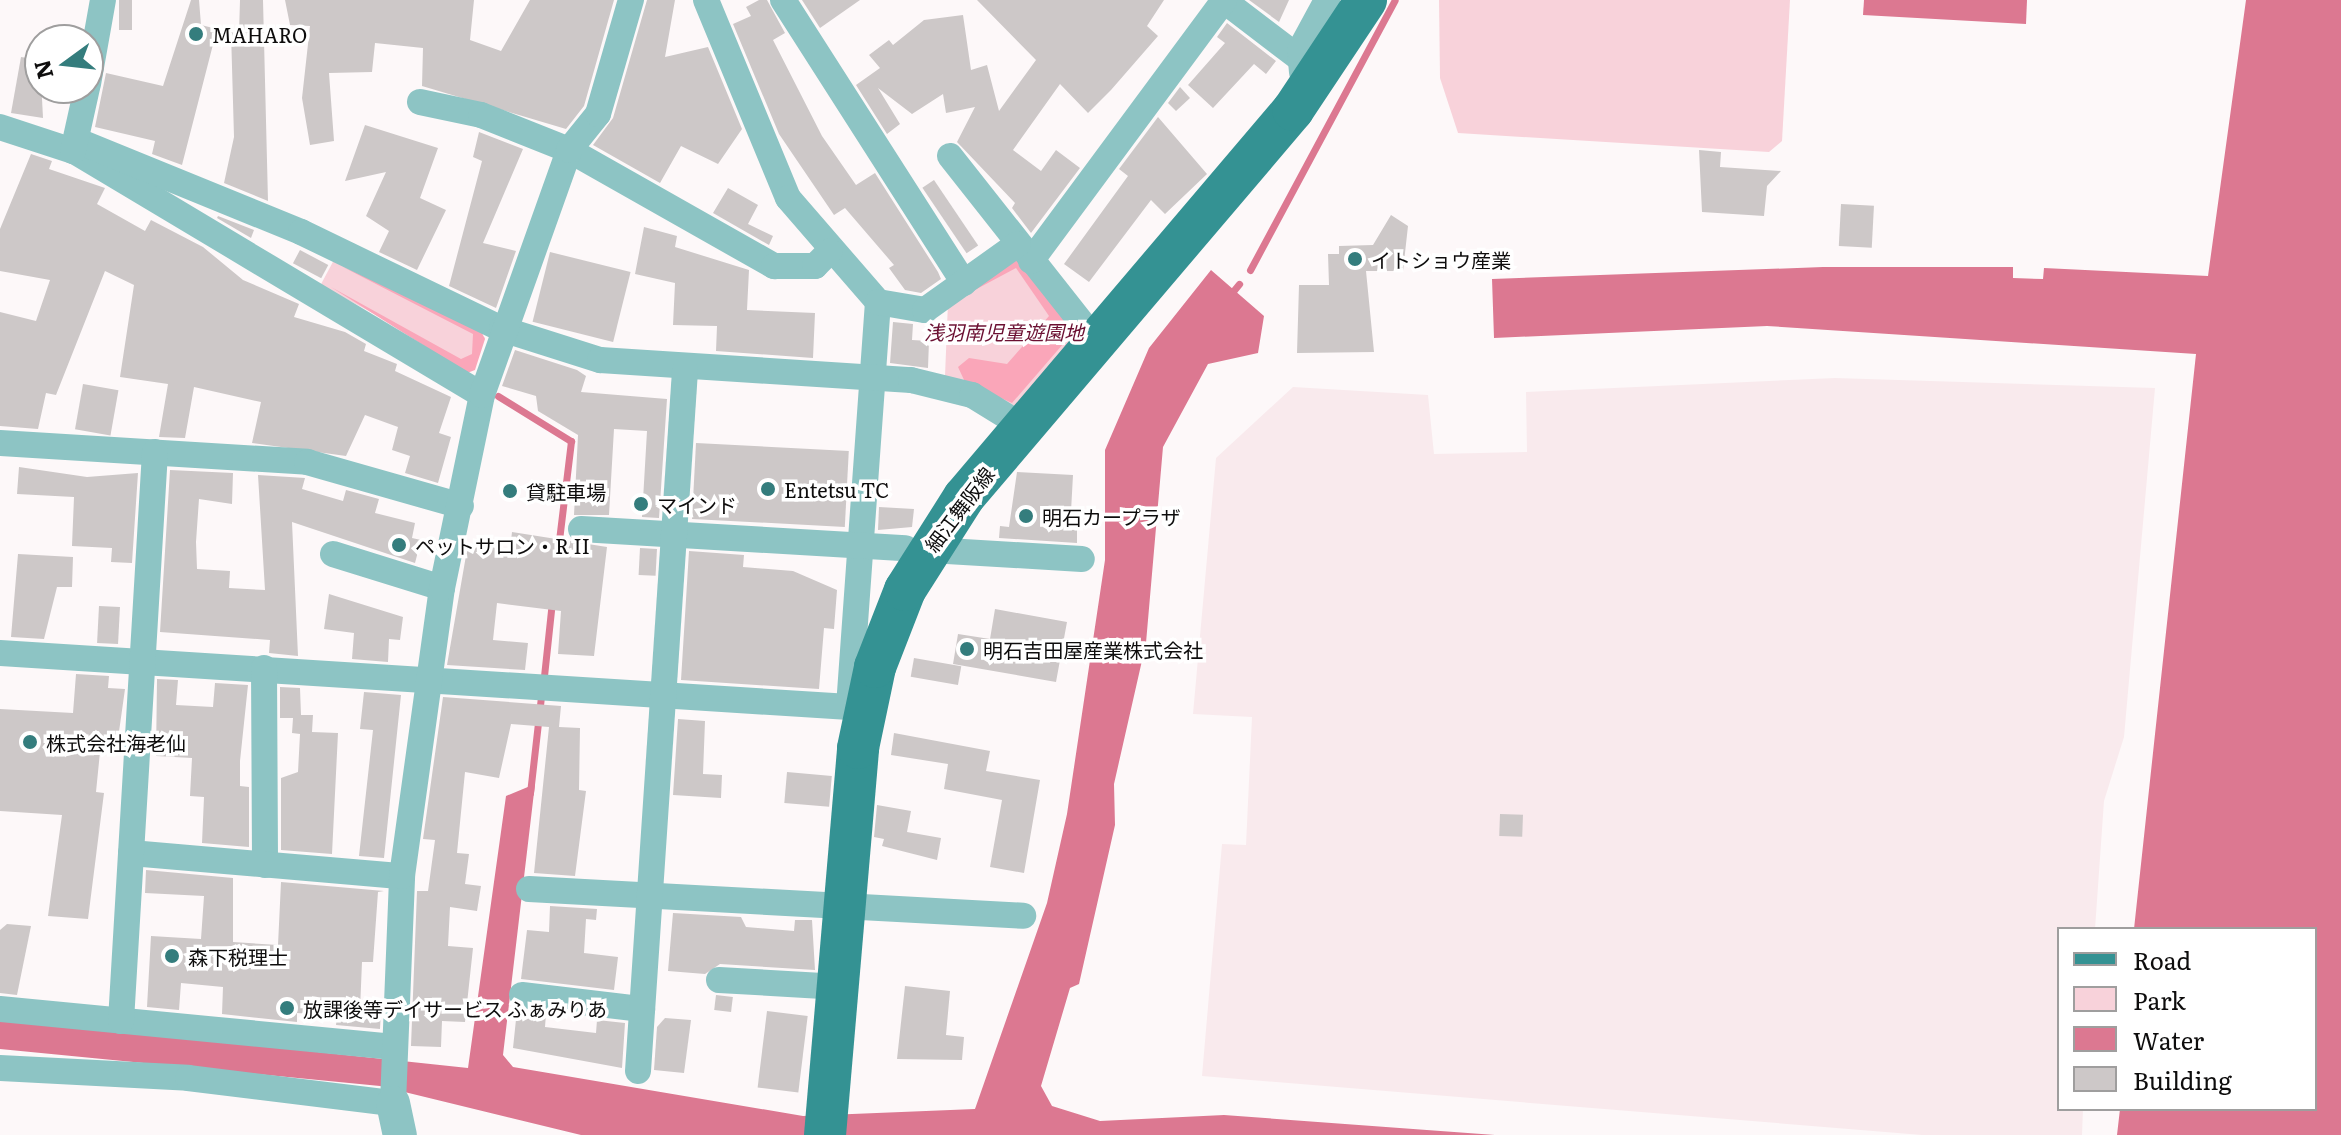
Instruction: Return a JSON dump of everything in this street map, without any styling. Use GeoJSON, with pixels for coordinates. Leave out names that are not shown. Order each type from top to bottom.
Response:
{"type":"FeatureCollection","features":[{"type":"Feature","properties":{"kind":"main road","name":"細江舞阪線"},"geometry":{"type":"LineString","coordinates":[[826,1119],[840,987],[857,706],[918,545],[1096,341],[1306,71],[1366,0]]}},
{"type":"Feature","properties":{"kind":"street"},"geometry":{"type":"LineString","coordinates":[[99,24],[103,0]]}},
{"type":"Feature","properties":{"kind":"street"},"geometry":{"type":"LineString","coordinates":[[0,1068],[188,1078],[395,1110],[394,1053],[402,876],[442,588],[482,395],[502,329],[569,150],[598,114],[631,0]]}},
{"type":"Feature","properties":{"kind":"street"},"geometry":{"type":"LineString","coordinates":[[706,0],[776,176],[830,251],[878,302],[925,310],[964,283],[1024,252],[1223,0],[1306,71],[1323,1]]}},
{"type":"Feature","properties":{"kind":"street"},"geometry":{"type":"LineString","coordinates":[[783,0],[964,283]]}},
{"type":"Feature","properties":{"kind":"street"},"geometry":{"type":"LineString","coordinates":[[420,102],[481,115],[569,150],[774,266],[815,266],[830,251]]}},
{"type":"Feature","properties":{"kind":"street"},"geometry":{"type":"LineString","coordinates":[[76,146],[84,104]]}},
{"type":"Feature","properties":{"kind":"street"},"geometry":{"type":"LineString","coordinates":[[0,127],[76,146],[301,232],[502,329],[627,366],[873,379],[952,389],[1024,427]]}},
{"type":"Feature","properties":{"kind":"street"},"geometry":{"type":"LineString","coordinates":[[76,146],[482,395]]}},
{"type":"Feature","properties":{"kind":"street"},"geometry":{"type":"LineString","coordinates":[[950,156],[1096,341]]}},
{"type":"Feature","properties":{"kind":"street"},"geometry":{"type":"LineString","coordinates":[[0,653],[857,706],[861,546],[878,302]]}},
{"type":"Feature","properties":{"kind":"street"},"geometry":{"type":"LineString","coordinates":[[638,1071],[685,371]]}},
{"type":"Feature","properties":{"kind":"street"},"geometry":{"type":"LineString","coordinates":[[0,443],[307,462],[461,506]]}},
{"type":"Feature","properties":{"kind":"street"},"geometry":{"type":"LineString","coordinates":[[121,1021],[155,452]]}},
{"type":"Feature","properties":{"kind":"street"},"geometry":{"type":"LineString","coordinates":[[581,529],[861,546],[918,545],[947,551],[1082,559]]}},
{"type":"Feature","properties":{"kind":"street"},"geometry":{"type":"LineString","coordinates":[[333,554],[442,588]]}},
{"type":"Feature","properties":{"kind":"street"},"geometry":{"type":"LineString","coordinates":[[264,668],[265,865]]}},
{"type":"Feature","properties":{"kind":"street"},"geometry":{"type":"LineString","coordinates":[[131,853],[402,876]]}},
{"type":"Feature","properties":{"kind":"street"},"geometry":{"type":"LineString","coordinates":[[529,889],[1023,916]]}},
{"type":"Feature","properties":{"kind":"street"},"geometry":{"type":"LineString","coordinates":[[719,980],[840,987]]}},
{"type":"Feature","properties":{"kind":"street"},"geometry":{"type":"LineString","coordinates":[[522,995],[642,1009]]}},
{"type":"Feature","properties":{"kind":"street"},"geometry":{"type":"LineString","coordinates":[[0,1009],[394,1053]]}},
{"type":"Feature","properties":{"kind":"shaded area"},"geometry":{"type":"Polygon","coordinates":[[[1017,254],[1076,329],[1012,403],[965,382],[958,367],[969,358],[1007,364],[1049,316],[1016,268],[971,292],[1017,254]]]}},
{"type":"Feature","properties":{"kind":"shaded area"},"geometry":{"type":"Polygon","coordinates":[[[343,267],[479,327],[485,339],[475,370],[467,373],[331,287],[461,359],[472,354],[473,334],[343,267]]]}},
{"type":"Feature","properties":{"kind":"shaded area"},"geometry":{"type":"Polygon","coordinates":[[[1835,378],[2155,388],[2124,737],[2104,801],[2095,927],[2057,927],[2057,1111],[2083,1111],[2082,1135],[1922,1135],[1202,1076],[1222,844],[1246,845],[1252,717],[1193,714],[1216,458],[1293,387],[1428,395],[1434,454],[1527,452],[1526,392],[1835,378]]]}},
{"type":"Feature","properties":{"kind":"green space"},"geometry":{"type":"Polygon","coordinates":[[[1439,0],[1790,0],[1782,141],[1769,152],[1458,133],[1440,78],[1439,0]]]}},
{"type":"Feature","properties":{"kind":"green space","name":"浅羽南児童遊園地"},"geometry":{"type":"Polygon","coordinates":[[[1017,254],[1079,331],[1015,406],[945,376],[948,302],[1017,254]]]}},
{"type":"Feature","properties":{"kind":"green space"},"geometry":{"type":"Polygon","coordinates":[[[335,258],[485,338],[471,365],[320,285],[335,258]]]}},
{"type":"Feature","properties":{"kind":"water"},"geometry":{"type":"Polygon","coordinates":[[[1864,0],[2027,0],[2026,24],[1863,15],[1864,0]]]}},
{"type":"Feature","properties":{"kind":"water"},"geometry":{"type":"Polygon","coordinates":[[[2246,0],[2341,0],[2341,1135],[2117,1135],[2120,1111],[2317,1111],[2317,927],[2134,927],[2196,354],[1767,326],[1494,338],[1492,279],[1823,267],[2013,267],[2013,278],[2043,279],[2044,268],[2208,276],[2246,0]]]}},
{"type":"Feature","properties":{"kind":"water"},"geometry":{"type":"Polygon","coordinates":[[[1211,270],[1264,316],[1258,353],[1208,364],[1163,447],[1146,643],[1114,784],[1115,825],[1079,984],[1070,988],[1041,1086],[1052,1106],[1100,1121],[1224,1115],[1495,1135],[581,1135],[380,1086],[0,1049],[0,1018],[468,1068],[506,796],[535,784],[503,1055],[513,1067],[803,1116],[975,1109],[1047,903],[1067,814],[1105,560],[1105,450],[1149,348],[1211,270]]]}},
{"type":"Feature","properties":{"kind":"building"},"geometry":{"type":"Polygon","coordinates":[[[119,0],[132,0],[132,30],[119,30],[119,0]]]}},
{"type":"Feature","properties":{"kind":"building"},"geometry":{"type":"Polygon","coordinates":[[[191,0],[199,0],[201,25],[217,29],[182,165],[152,154],[155,141],[95,127],[100,104],[104,104],[106,73],[163,86],[191,0]]]}},
{"type":"Feature","properties":{"kind":"building"},"geometry":{"type":"Polygon","coordinates":[[[240,0],[263,0],[268,201],[224,183],[234,137],[231,32],[239,34],[240,0]]]}},
{"type":"Feature","properties":{"kind":"building"},"geometry":{"type":"Polygon","coordinates":[[[285,0],[474,0],[470,40],[501,51],[530,0],[614,0],[584,106],[566,129],[422,86],[423,48],[375,43],[372,72],[329,73],[334,141],[310,145],[302,98],[310,26],[290,25],[285,0]]]}},
{"type":"Feature","properties":{"kind":"building"},"geometry":{"type":"Polygon","coordinates":[[[647,0],[675,0],[665,57],[708,47],[742,129],[718,164],[681,146],[660,183],[593,145],[613,118],[647,0]]]}},
{"type":"Feature","properties":{"kind":"building"},"geometry":{"type":"Polygon","coordinates":[[[759,0],[767,0],[785,33],[773,40],[822,136],[856,185],[875,173],[938,272],[941,279],[921,293],[905,290],[889,268],[894,265],[845,208],[834,215],[779,134],[733,24],[751,16],[746,7],[759,0]]]}},
{"type":"Feature","properties":{"kind":"building"},"geometry":{"type":"Polygon","coordinates":[[[802,0],[860,0],[820,28],[802,0]]]}},
{"type":"Feature","properties":{"kind":"building"},"geometry":{"type":"Polygon","coordinates":[[[977,0],[1164,0],[1147,26],[1158,36],[1088,113],[1060,84],[1013,150],[1041,171],[1056,150],[1080,168],[1031,233],[1012,208],[1015,203],[957,142],[975,107],[946,113],[943,94],[912,114],[878,88],[900,124],[887,134],[856,85],[880,68],[869,55],[889,40],[893,45],[924,20],[963,15],[971,70],[987,65],[999,111],[1036,60],[977,0]]]}},
{"type":"Feature","properties":{"kind":"building"},"geometry":{"type":"Polygon","coordinates":[[[1249,0],[1289,0],[1279,22],[1249,0]]]}},
{"type":"Feature","properties":{"kind":"building"},"geometry":{"type":"Polygon","coordinates":[[[1227,23],[1276,61],[1266,74],[1254,64],[1213,108],[1188,85],[1225,43],[1217,37],[1227,23]]]}},
{"type":"Feature","properties":{"kind":"building"},"geometry":{"type":"Polygon","coordinates":[[[21,57],[24,57],[24,104],[42,104],[43,118],[11,113],[21,57]]]}},
{"type":"Feature","properties":{"kind":"building"},"geometry":{"type":"Polygon","coordinates":[[[1180,87],[1190,98],[1176,111],[1168,103],[1180,87]]]}},
{"type":"Feature","properties":{"kind":"building"},"geometry":{"type":"Polygon","coordinates":[[[1158,117],[1207,174],[1165,214],[1151,200],[1089,282],[1064,264],[1128,176],[1119,169],[1158,117]]]}},
{"type":"Feature","properties":{"kind":"building"},"geometry":{"type":"Polygon","coordinates":[[[365,125],[438,148],[420,198],[446,210],[417,270],[379,252],[389,231],[366,216],[386,172],[345,181],[365,125]]]}},
{"type":"Feature","properties":{"kind":"building"},"geometry":{"type":"Polygon","coordinates":[[[479,132],[523,149],[483,243],[516,251],[496,308],[449,286],[482,161],[473,157],[479,132]]]}},
{"type":"Feature","properties":{"kind":"building"},"geometry":{"type":"Polygon","coordinates":[[[1699,150],[1721,152],[1720,167],[1781,171],[1767,186],[1764,216],[1702,212],[1699,150]]]}},
{"type":"Feature","properties":{"kind":"building"},"geometry":{"type":"Polygon","coordinates":[[[31,154],[52,161],[49,169],[105,188],[97,204],[145,231],[151,220],[203,247],[243,280],[299,304],[294,317],[345,332],[366,344],[364,351],[397,364],[395,371],[451,397],[439,433],[451,437],[438,483],[405,473],[410,456],[392,450],[398,427],[365,415],[346,456],[252,443],[261,402],[194,387],[185,438],[159,437],[168,384],[120,377],[134,285],[105,271],[56,395],[46,393],[38,429],[0,426],[0,312],[36,321],[50,280],[0,271],[0,229],[31,154]]]}},
{"type":"Feature","properties":{"kind":"building"},"geometry":{"type":"Polygon","coordinates":[[[934,180],[978,245],[967,253],[922,188],[934,180]]]}},
{"type":"Feature","properties":{"kind":"building"},"geometry":{"type":"Polygon","coordinates":[[[728,188],[758,205],[748,224],[773,236],[769,245],[713,213],[728,188]]]}},
{"type":"Feature","properties":{"kind":"building"},"geometry":{"type":"Polygon","coordinates":[[[1841,204],[1874,206],[1872,248],[1839,246],[1841,204]]]}},
{"type":"Feature","properties":{"kind":"building"},"geometry":{"type":"Polygon","coordinates":[[[1391,215],[1408,226],[1403,271],[1366,271],[1374,352],[1297,353],[1299,285],[1329,285],[1328,254],[1339,254],[1339,246],[1373,245],[1391,215]]]}},
{"type":"Feature","properties":{"kind":"building"},"geometry":{"type":"Polygon","coordinates":[[[217,218],[254,230],[251,238],[217,218]]]}},
{"type":"Feature","properties":{"kind":"building"},"geometry":{"type":"Polygon","coordinates":[[[644,227],[677,236],[675,247],[749,270],[747,310],[815,313],[813,358],[716,351],[717,326],[673,325],[675,283],[635,274],[644,227]]]}},
{"type":"Feature","properties":{"kind":"building"},"geometry":{"type":"Polygon","coordinates":[[[300,250],[328,265],[321,278],[293,263],[300,250]]]}},
{"type":"Feature","properties":{"kind":"building"},"geometry":{"type":"Polygon","coordinates":[[[550,252],[631,272],[613,342],[533,322],[550,252]]]}},
{"type":"Feature","properties":{"kind":"building"},"geometry":{"type":"Polygon","coordinates":[[[893,322],[913,324],[912,340],[929,341],[928,368],[890,363],[893,322]]]}},
{"type":"Feature","properties":{"kind":"building"},"geometry":{"type":"Polygon","coordinates":[[[515,350],[577,370],[586,376],[581,392],[667,399],[659,518],[642,517],[647,431],[614,429],[609,515],[574,515],[578,435],[538,411],[536,396],[502,386],[515,350]]]}},
{"type":"Feature","properties":{"kind":"building"},"geometry":{"type":"Polygon","coordinates":[[[83,384],[118,390],[110,436],[75,429],[83,384]]]}},
{"type":"Feature","properties":{"kind":"building","name":"Entetsu TC"},"geometry":{"type":"Polygon","coordinates":[[[696,443],[849,451],[845,527],[692,519],[696,443]]]}},
{"type":"Feature","properties":{"kind":"building"},"geometry":{"type":"Polygon","coordinates":[[[19,467],[87,477],[138,473],[132,563],[111,562],[112,548],[72,546],[74,497],[17,494],[19,467]]]}},
{"type":"Feature","properties":{"kind":"building"},"geometry":{"type":"Polygon","coordinates":[[[170,470],[233,473],[232,504],[199,499],[196,542],[197,569],[230,571],[229,588],[265,590],[258,475],[305,478],[302,489],[343,501],[346,490],[379,499],[375,513],[415,523],[412,538],[421,540],[415,563],[292,522],[298,656],[269,653],[270,640],[160,632],[170,470]]]}},
{"type":"Feature","properties":{"kind":"building","name":"明石カープラザ"},"geometry":{"type":"Polygon","coordinates":[[[1017,472],[1073,475],[1070,530],[1077,530],[1077,543],[999,538],[1000,526],[1009,527],[1017,472]]]}},
{"type":"Feature","properties":{"kind":"building"},"geometry":{"type":"Polygon","coordinates":[[[879,507],[914,509],[912,527],[878,530],[879,507]]]}},
{"type":"Feature","properties":{"kind":"building"},"geometry":{"type":"Polygon","coordinates":[[[512,532],[607,547],[594,656],[558,654],[561,611],[497,603],[493,640],[528,643],[525,670],[447,665],[468,544],[510,549],[512,532]]]}},
{"type":"Feature","properties":{"kind":"building"},"geometry":{"type":"Polygon","coordinates":[[[640,548],[657,549],[656,576],[639,575],[640,548]]]}},
{"type":"Feature","properties":{"kind":"building"},"geometry":{"type":"Polygon","coordinates":[[[689,551],[744,555],[743,567],[793,571],[837,590],[834,629],[824,628],[819,689],[681,680],[689,551]]]}},
{"type":"Feature","properties":{"kind":"building"},"geometry":{"type":"Polygon","coordinates":[[[18,554],[73,557],[72,587],[57,587],[44,639],[11,637],[18,554]]]}},
{"type":"Feature","properties":{"kind":"building"},"geometry":{"type":"Polygon","coordinates":[[[329,594],[403,617],[400,640],[389,639],[388,662],[352,659],[354,633],[324,629],[329,594]]]}},
{"type":"Feature","properties":{"kind":"building"},"geometry":{"type":"Polygon","coordinates":[[[99,606],[120,607],[118,644],[97,643],[99,606]]]}},
{"type":"Feature","properties":{"kind":"building"},"geometry":{"type":"Polygon","coordinates":[[[995,609],[1067,622],[1056,682],[953,664],[958,634],[990,639],[995,609]]]}},
{"type":"Feature","properties":{"kind":"building"},"geometry":{"type":"Polygon","coordinates":[[[914,658],[961,666],[958,685],[911,677],[914,658]]]}},
{"type":"Feature","properties":{"kind":"building"},"geometry":{"type":"Polygon","coordinates":[[[76,674],[109,676],[108,688],[125,689],[116,753],[100,752],[96,792],[104,793],[88,919],[48,916],[62,815],[0,811],[0,709],[73,713],[76,674]]]}},
{"type":"Feature","properties":{"kind":"building"},"geometry":{"type":"Polygon","coordinates":[[[157,679],[178,680],[176,705],[213,707],[215,683],[248,685],[240,786],[249,787],[249,847],[202,843],[204,797],[190,796],[192,758],[156,756],[157,679]]]}},
{"type":"Feature","properties":{"kind":"building"},"geometry":{"type":"Polygon","coordinates":[[[280,687],[300,688],[301,715],[313,715],[312,732],[338,733],[332,854],[281,850],[281,778],[298,772],[300,734],[292,733],[293,718],[280,718],[280,687]]]}},
{"type":"Feature","properties":{"kind":"building"},"geometry":{"type":"Polygon","coordinates":[[[364,692],[401,695],[384,858],[359,856],[373,730],[360,729],[364,692]]]}},
{"type":"Feature","properties":{"kind":"building"},"geometry":{"type":"Polygon","coordinates":[[[443,697],[561,706],[559,727],[580,728],[579,790],[586,791],[575,876],[534,873],[549,727],[511,724],[499,778],[465,772],[457,853],[469,854],[465,884],[481,886],[477,911],[450,907],[448,946],[473,948],[465,1022],[442,1021],[441,1047],[411,1046],[417,891],[428,891],[435,840],[423,839],[443,697]]]}},
{"type":"Feature","properties":{"kind":"building"},"geometry":{"type":"Polygon","coordinates":[[[678,719],[705,721],[703,774],[722,775],[721,798],[673,795],[678,719]]]}},
{"type":"Feature","properties":{"kind":"building"},"geometry":{"type":"Polygon","coordinates":[[[894,733],[990,751],[986,771],[1040,780],[1024,873],[990,867],[1002,800],[944,789],[948,764],[891,755],[894,733]]]}},
{"type":"Feature","properties":{"kind":"building"},"geometry":{"type":"Polygon","coordinates":[[[787,772],[832,776],[829,807],[784,803],[787,772]]]}},
{"type":"Feature","properties":{"kind":"building"},"geometry":{"type":"Polygon","coordinates":[[[877,805],[911,811],[907,832],[941,838],[937,860],[882,846],[884,839],[874,837],[877,805]]]}},
{"type":"Feature","properties":{"kind":"building"},"geometry":{"type":"Polygon","coordinates":[[[1500,814],[1523,815],[1522,837],[1499,836],[1500,814]]]}},
{"type":"Feature","properties":{"kind":"building"},"geometry":{"type":"Polygon","coordinates":[[[146,870],[233,878],[233,942],[278,945],[281,882],[384,891],[378,892],[373,962],[362,962],[360,1010],[381,1011],[380,1029],[336,1025],[337,1016],[297,1013],[297,1022],[222,1014],[223,987],[181,983],[179,1010],[147,1007],[151,936],[201,939],[204,896],[145,893],[146,870]]]}},
{"type":"Feature","properties":{"kind":"building"},"geometry":{"type":"Polygon","coordinates":[[[550,906],[597,909],[596,920],[586,919],[584,953],[618,957],[614,990],[521,979],[527,930],[549,932],[550,906]]]}},
{"type":"Feature","properties":{"kind":"building"},"geometry":{"type":"Polygon","coordinates":[[[673,913],[741,917],[746,927],[794,931],[795,920],[812,920],[815,970],[720,964],[705,974],[668,971],[673,913]]]}},
{"type":"Feature","properties":{"kind":"building"},"geometry":{"type":"Polygon","coordinates":[[[7,924],[31,926],[17,995],[0,993],[0,930],[7,924]]]}},
{"type":"Feature","properties":{"kind":"building"},"geometry":{"type":"Polygon","coordinates":[[[905,986],[950,991],[946,1035],[964,1037],[962,1060],[897,1059],[905,986]]]}},
{"type":"Feature","properties":{"kind":"building"},"geometry":{"type":"Polygon","coordinates":[[[716,995],[733,997],[731,1012],[714,1010],[716,995]]]}},
{"type":"Feature","properties":{"kind":"building"},"geometry":{"type":"Polygon","coordinates":[[[517,1010],[546,1014],[545,1027],[596,1033],[597,1020],[625,1023],[622,1068],[513,1048],[517,1010]]]}},
{"type":"Feature","properties":{"kind":"building"},"geometry":{"type":"Polygon","coordinates":[[[767,1011],[808,1016],[798,1092],[758,1087],[767,1011]]]}},
{"type":"Feature","properties":{"kind":"building"},"geometry":{"type":"Polygon","coordinates":[[[665,1018],[691,1020],[684,1073],[654,1070],[657,1027],[665,1018]]]}},
{"type":"Feature","properties":{"kind":"waterway"},"geometry":{"type":"LineString","coordinates":[[1250,270],[1395,0]]}},
{"type":"Feature","properties":{"kind":"waterway"},"geometry":{"type":"LineString","coordinates":[[1234,290],[1239,284]]}},
{"type":"Feature","properties":{"kind":"waterway"},"geometry":{"type":"LineString","coordinates":[[498,396],[571,441],[558,549]]}},
{"type":"Feature","properties":{"kind":"waterway"},"geometry":{"type":"LineString","coordinates":[[544,676],[552,601]]}},
{"type":"Feature","properties":{"kind":"waterway"},"geometry":{"type":"LineString","coordinates":[[530,793],[541,696]]}},
{"type":"Feature","properties":{"kind":"place","name":"MAHARO"},"geometry":{"type":"Point","coordinates":[196,34]}},
{"type":"Feature","properties":{"kind":"place","name":"イトショウ産業"},"geometry":{"type":"Point","coordinates":[1355,259]}},
{"type":"Feature","properties":{"kind":"place","name":"Entetsu TC"},"geometry":{"type":"Point","coordinates":[768,489]}},
{"type":"Feature","properties":{"kind":"place","name":"貸駐車場"},"geometry":{"type":"Point","coordinates":[510,491]}},
{"type":"Feature","properties":{"kind":"place","name":"マインド"},"geometry":{"type":"Point","coordinates":[641,504]}},
{"type":"Feature","properties":{"kind":"place","name":"明石カープラザ"},"geometry":{"type":"Point","coordinates":[1026,516]}},
{"type":"Feature","properties":{"kind":"place","name":"ペットサロン・R II"},"geometry":{"type":"Point","coordinates":[399,545]}},
{"type":"Feature","properties":{"kind":"place","name":"明石吉田屋産業株式会社"},"geometry":{"type":"Point","coordinates":[967,649]}},
{"type":"Feature","properties":{"kind":"place","name":"株式会社海老仙"},"geometry":{"type":"Point","coordinates":[30,742]}},
{"type":"Feature","properties":{"kind":"place","name":"森下税理士"},"geometry":{"type":"Point","coordinates":[172,956]}},
{"type":"Feature","properties":{"kind":"place","name":"放課後等デイサービス ふぁみりあ"},"geometry":{"type":"Point","coordinates":[287,1008]}}]}
